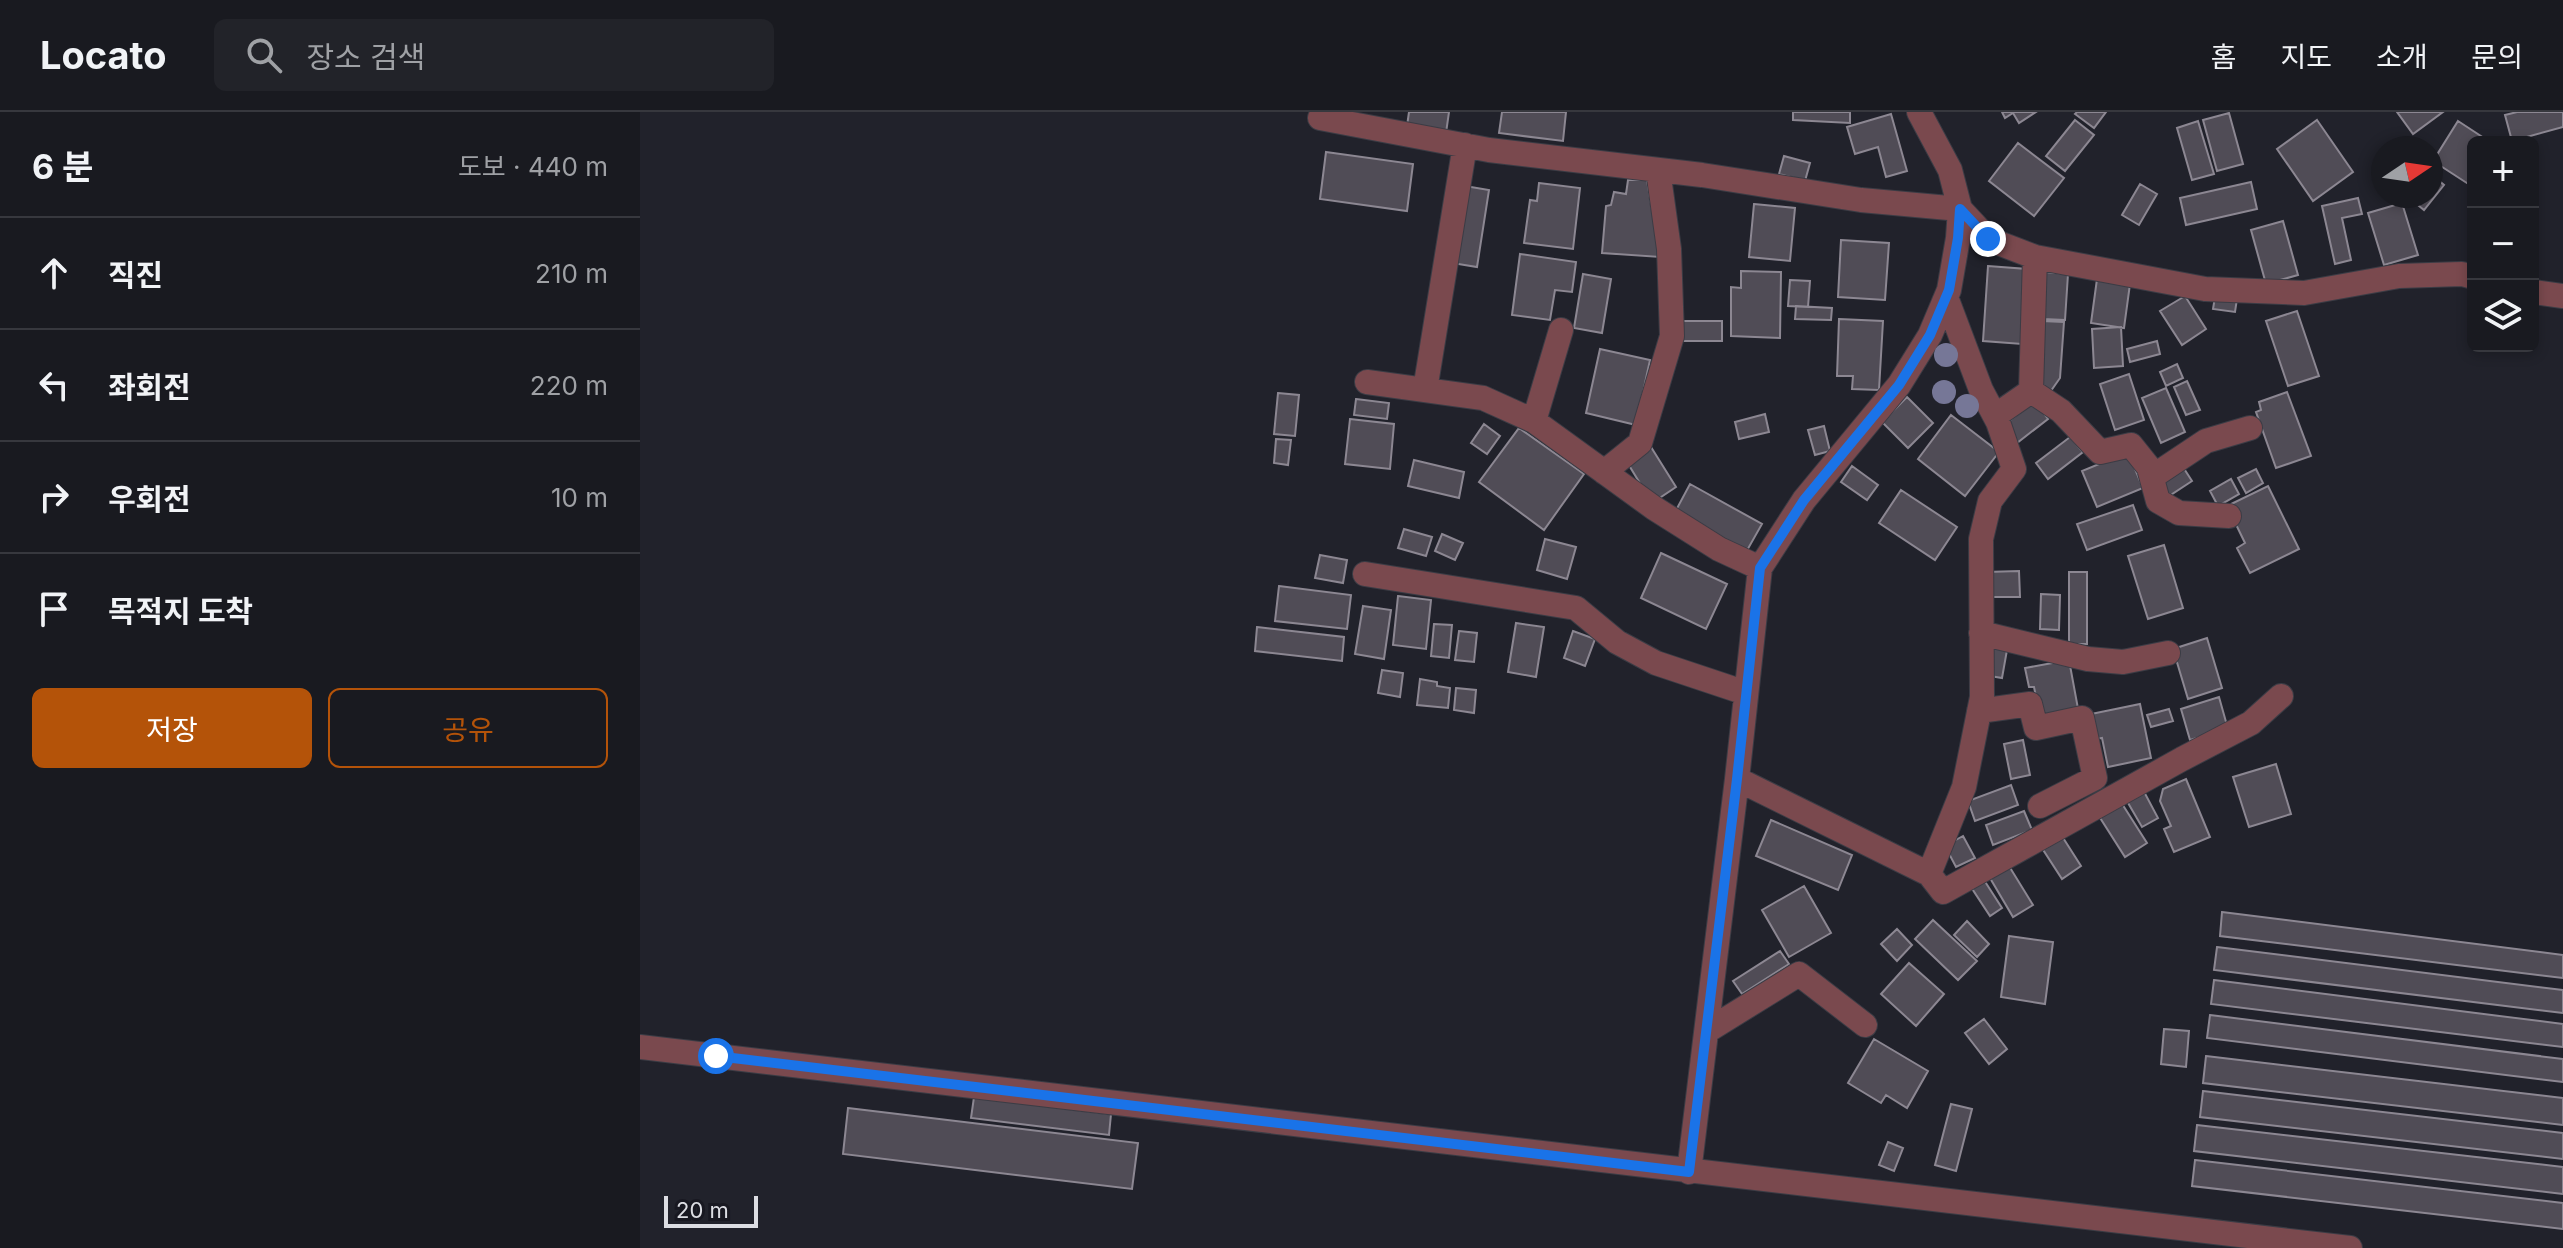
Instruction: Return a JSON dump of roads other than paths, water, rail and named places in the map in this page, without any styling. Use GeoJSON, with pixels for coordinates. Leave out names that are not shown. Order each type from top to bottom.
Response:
{"type":"FeatureCollection","features":[{"type":"Feature","properties":{"kind":"street"},"geometry":{"type":"LineString","coordinates":[[1689,1172],[1760,568],[1804,500],[1899,385],[1930,335],[1946,297],[1958,238],[1960,209],[1950,170],[1919,112]]}},
{"type":"Feature","properties":{"kind":"street"},"geometry":{"type":"LineString","coordinates":[[1320,118],[1465,145],[1787,187],[1861,200],[1960,209],[1988,239],[2035,257],[2205,289],[2304,293],[2399,276],[2467,275]]}},
{"type":"Feature","properties":{"kind":"street"},"geometry":{"type":"LineString","coordinates":[[1425,390],[1465,145]]}},
{"type":"Feature","properties":{"kind":"street"},"geometry":{"type":"LineString","coordinates":[[1604,472],[1640,443],[1672,336],[1669,249],[1658,170]]}},
{"type":"Feature","properties":{"kind":"street"},"geometry":{"type":"LineString","coordinates":[[2031,391],[2035,257]]}},
{"type":"Feature","properties":{"kind":"street"},"geometry":{"type":"LineString","coordinates":[[2539,293],[2563,296]]}},
{"type":"Feature","properties":{"kind":"street"},"geometry":{"type":"LineString","coordinates":[[1929,874],[1964,787],[1982,697],[1981,539],[1990,501],[2014,469],[1946,297]]}},
{"type":"Feature","properties":{"kind":"street"},"geometry":{"type":"LineString","coordinates":[[1534,421],[1561,330]]}},
{"type":"Feature","properties":{"kind":"street"},"geometry":{"type":"LineString","coordinates":[[1367,382],[1483,398],[1534,421],[1719,549],[1760,568]]}},
{"type":"Feature","properties":{"kind":"street"},"geometry":{"type":"LineString","coordinates":[[1995,416],[2031,391]]}},
{"type":"Feature","properties":{"kind":"street"},"geometry":{"type":"LineString","coordinates":[[2031,391],[2061,411],[2100,452],[2131,445],[2155,475],[2206,441],[2250,428]]}},
{"type":"Feature","properties":{"kind":"street"},"geometry":{"type":"LineString","coordinates":[[2149,468],[2158,501],[2179,513],[2229,516]]}},
{"type":"Feature","properties":{"kind":"street"},"geometry":{"type":"LineString","coordinates":[[1365,574],[1576,608],[1617,642],[1656,663],[1746,693]]}},
{"type":"Feature","properties":{"kind":"street"},"geometry":{"type":"LineString","coordinates":[[1981,633],[2088,659],[2123,662],[2168,653]]}},
{"type":"Feature","properties":{"kind":"street"},"geometry":{"type":"LineString","coordinates":[[1737,779],[1929,874],[1943,892],[2251,723],[2281,696]]}},
{"type":"Feature","properties":{"kind":"street"},"geometry":{"type":"LineString","coordinates":[[1979,711],[2030,704],[2036,728],[2082,718],[2095,778],[2040,806]]}},
{"type":"Feature","properties":{"kind":"street"},"geometry":{"type":"LineString","coordinates":[[1707,1031],[1799,974],[1865,1025]]}},
{"type":"Feature","properties":{"kind":"street"},"geometry":{"type":"LineString","coordinates":[[640,1047],[2350,1248]]}}]}
